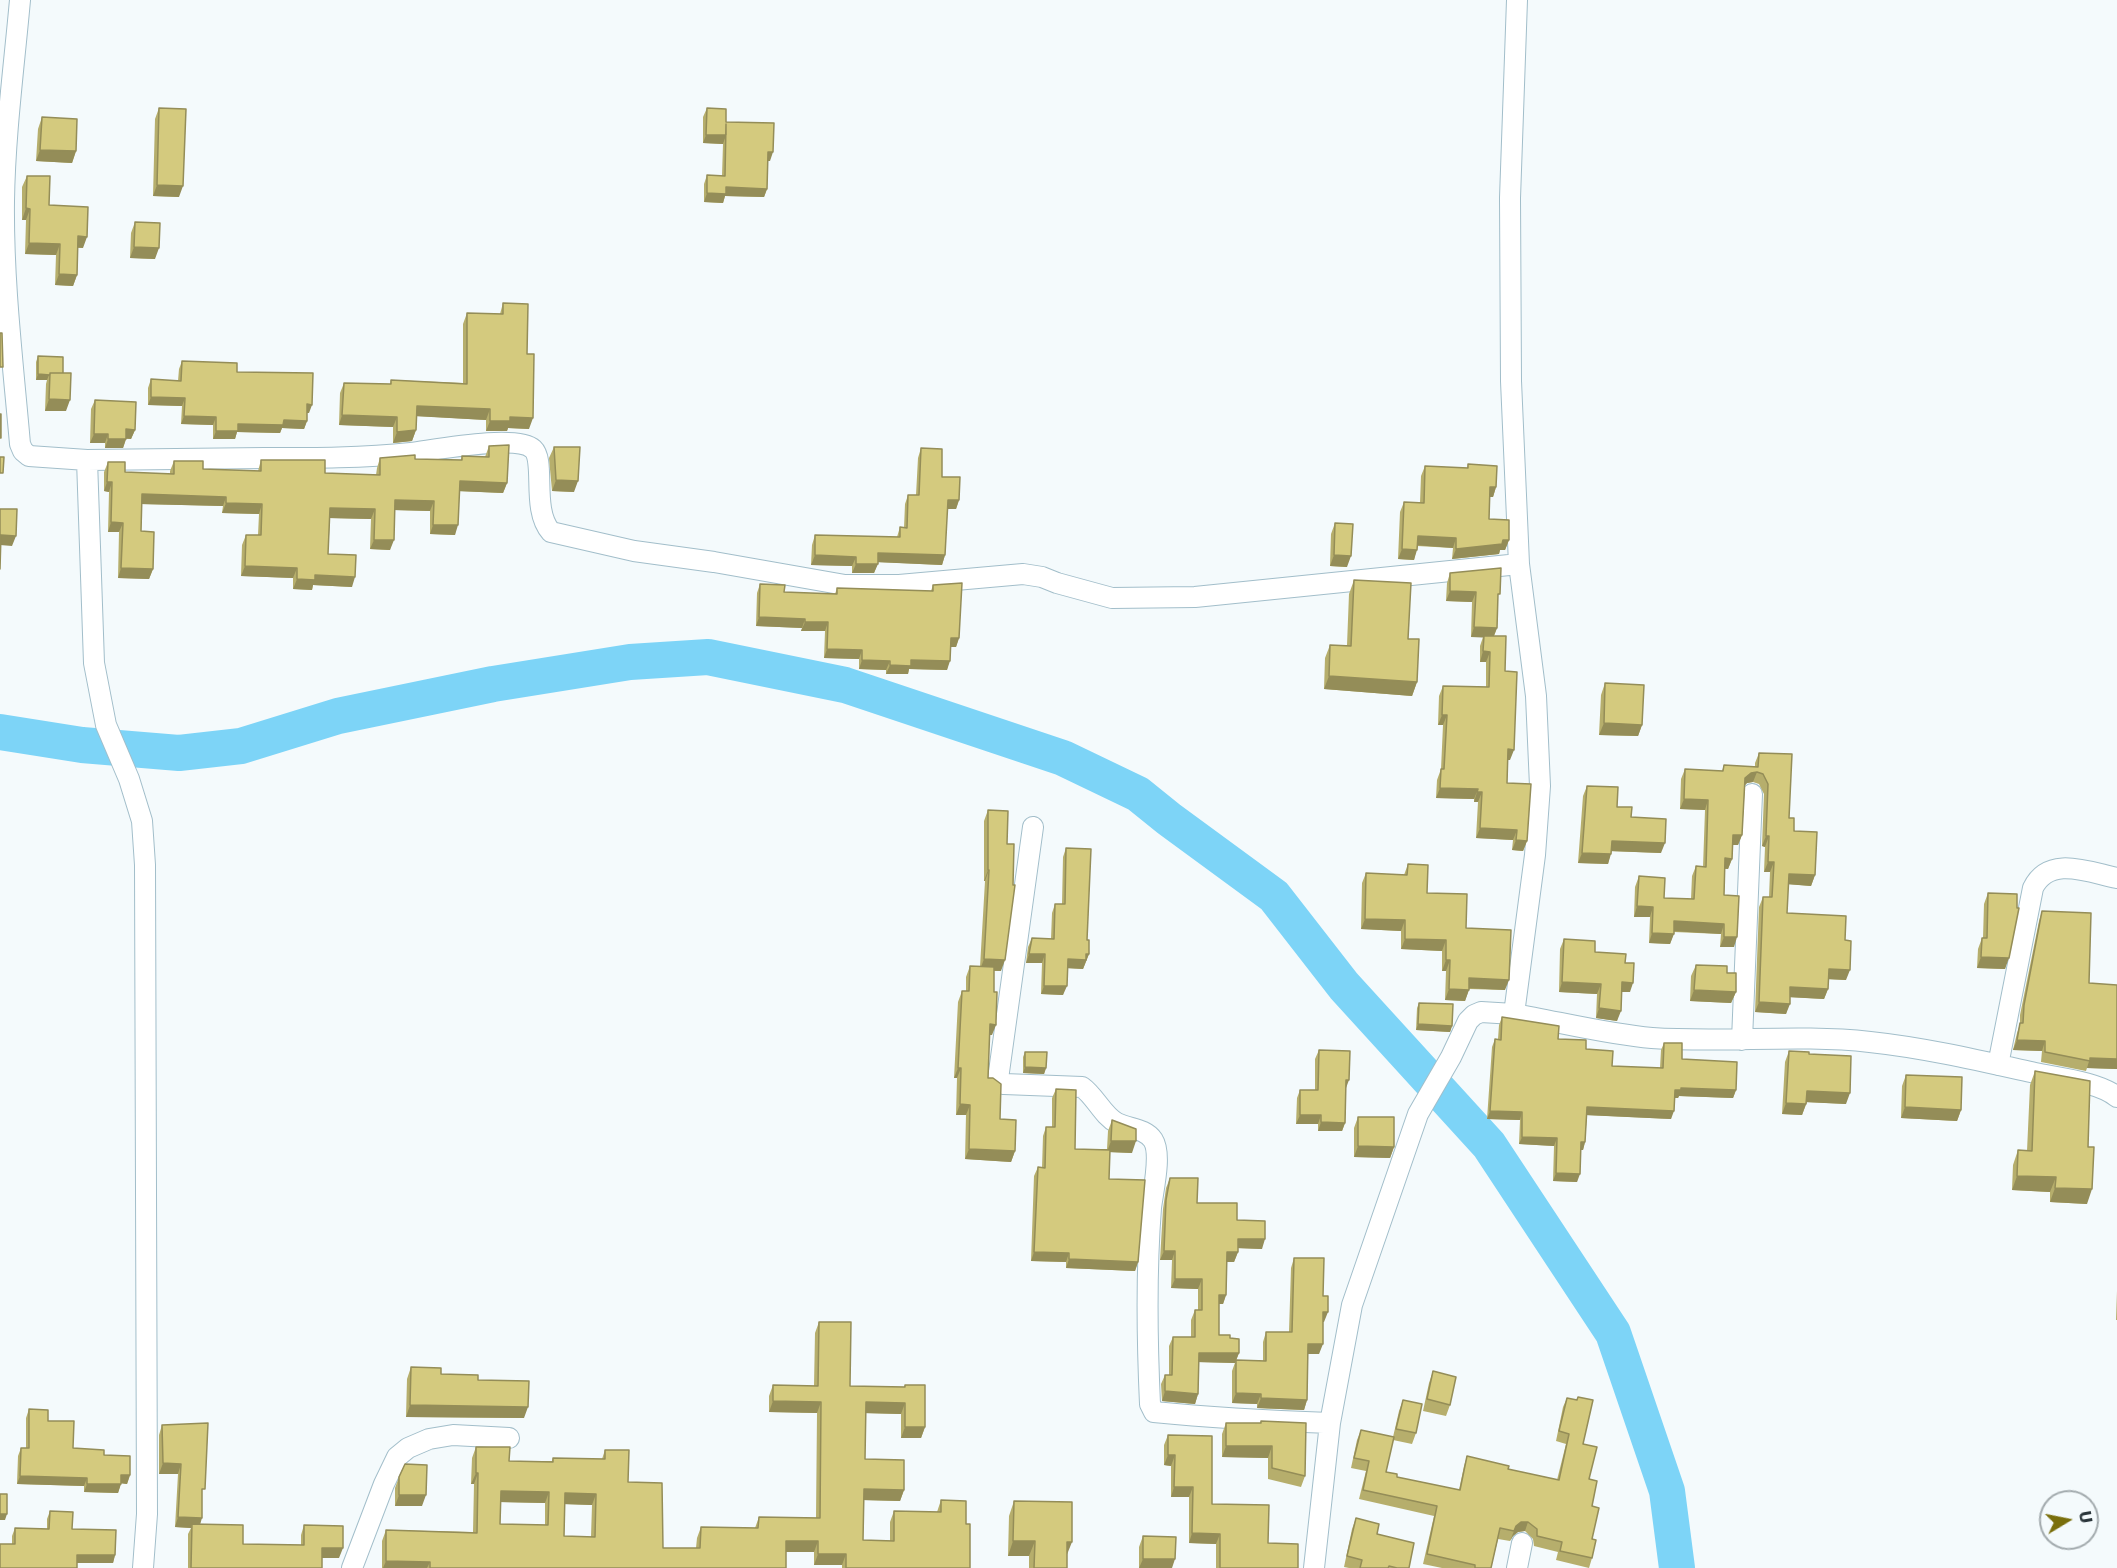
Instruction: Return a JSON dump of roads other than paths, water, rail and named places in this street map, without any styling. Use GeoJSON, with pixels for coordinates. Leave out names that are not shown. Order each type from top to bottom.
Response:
{"type":"FeatureCollection","features":[{"type":"Feature","properties":{"kind":"street"},"geometry":{"type":"LineString","coordinates":[[20,0],[6,148],[4,204],[7,298],[20,444],[29,456],[87,460],[330,457],[409,453],[504,442],[517,444],[531,447],[536,452],[538,494],[544,522],[551,532],[634,551],[714,562],[845,585],[899,585],[1023,574],[1042,576],[1057,583],[1112,598],[1195,597],[1519,564]]}},
{"type":"Feature","properties":{"kind":"street"},"geometry":{"type":"LineString","coordinates":[[1514,1014],[1535,855],[1540,786],[1536,696],[1519,564],[1512,381],[1510,210],[1516,0]]}},
{"type":"Feature","properties":{"kind":"street"},"geometry":{"type":"LineString","coordinates":[[87,460],[94,663],[106,725],[129,779],[142,821],[145,865],[147,1514],[143,1568]]}},
{"type":"Feature","properties":{"kind":"street"},"geometry":{"type":"LineString","coordinates":[[1742,1040],[1752,794]]}},
{"type":"Feature","properties":{"kind":"street"},"geometry":{"type":"LineString","coordinates":[[1033,827],[998,1079],[1004,1084],[1082,1087],[1091,1094],[1114,1122],[1146,1133],[1154,1141],[1157,1156],[1151,1209],[1148,1277],[1150,1404],[1154,1412],[1265,1421],[1330,1423]]}},
{"type":"Feature","properties":{"kind":"street"},"geometry":{"type":"LineString","coordinates":[[1998,1065],[2033,888],[2038,878],[2047,870],[2060,868],[2117,878]]}},
{"type":"Feature","properties":{"kind":"street"},"geometry":{"type":"LineString","coordinates":[[1314,1568],[1330,1423],[1352,1305],[1418,1114],[1451,1057],[1468,1021],[1474,1015],[1481,1012],[1514,1014],[1590,1029],[1700,1041],[1816,1039],[1870,1042],[2088,1084],[2111,1092],[2117,1097]]}},
{"type":"Feature","properties":{"kind":"street"},"geometry":{"type":"LineString","coordinates":[[352,1568],[384,1484],[397,1457],[408,1448],[429,1439],[453,1435],[509,1438]]}},
{"type":"Feature","properties":{"kind":"street"},"geometry":{"type":"LineString","coordinates":[[1517,1568],[1522,1543]]}},
{"type":"Feature","properties":{"kind":"waterway"},"geometry":{"type":"LineString","coordinates":[[0,732],[82,745],[179,753],[241,746],[338,716],[493,684],[630,662],[708,657],[845,685],[1063,758],[1138,794],[1274,896],[1344,986],[1489,1145],[1613,1333],[1667,1491],[1677,1568]]}}]}
